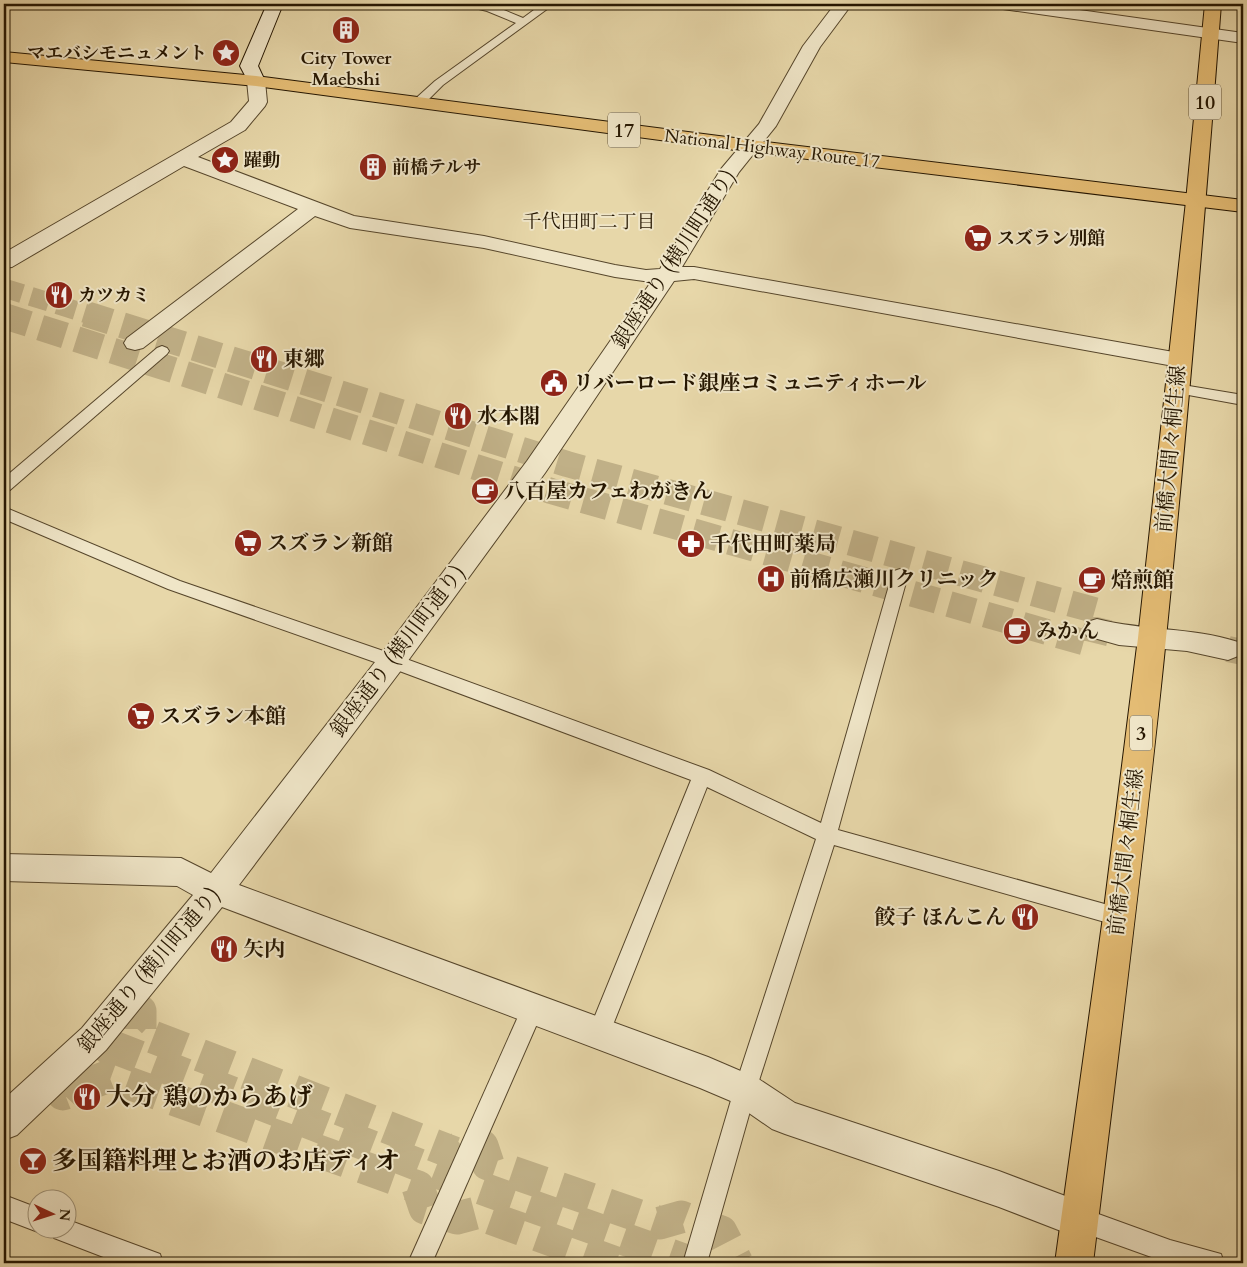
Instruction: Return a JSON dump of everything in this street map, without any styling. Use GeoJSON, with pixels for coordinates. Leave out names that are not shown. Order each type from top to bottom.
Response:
{"type":"FeatureCollection","features":[{"type":"Feature","properties":{"kind":"main road","name":"10"},"geometry":{"type":"LineString","coordinates":[[1196,201],[1213,4]]}},
{"type":"Feature","properties":{"kind":"main road","name":"National Highway Route 17"},"geometry":{"type":"LineString","coordinates":[[4,57],[256,82],[750,146],[1243,206]]}},
{"type":"Feature","properties":{"kind":"main road","name":"前橋大間々桐生線"},"geometry":{"type":"LineString","coordinates":[[1074,1263],[1119,917],[1152,638],[1196,201]]}},
{"type":"Feature","properties":{"kind":"street"},"geometry":{"type":"LineString","coordinates":[[4,262],[184,159],[229,132],[244,120],[258,102],[256,82],[249,66],[275,4]]}},
{"type":"Feature","properties":{"kind":"street","name":"銀座通り (横川町通り)"},"geometry":{"type":"LineString","coordinates":[[4,1123],[101,1042],[392,661],[536,468],[666,276],[731,169],[767,126],[812,46],[844,4]]}},
{"type":"Feature","properties":{"kind":"street"},"geometry":{"type":"LineString","coordinates":[[1003,4],[1040,6],[1243,38]]}},
{"type":"Feature","properties":{"kind":"street"},"geometry":{"type":"LineString","coordinates":[[184,159],[350,222],[484,242],[646,276],[694,273],[1179,360]]}},
{"type":"Feature","properties":{"kind":"street"},"geometry":{"type":"LineString","coordinates":[[135,343],[312,208]]}},
{"type":"Feature","properties":{"kind":"street"},"geometry":{"type":"LineString","coordinates":[[1097,629],[1119,635],[1187,641],[1228,649]]}},
{"type":"Feature","properties":{"kind":"street"},"geometry":{"type":"LineString","coordinates":[[4,867],[181,872],[216,891],[708,1074],[744,1090],[785,1117],[999,1189],[1079,1219]]}},
{"type":"Feature","properties":{"kind":"lane"},"geometry":{"type":"LineString","coordinates":[[418,103],[439,83],[548,4]]}},
{"type":"Feature","properties":{"kind":"lane"},"geometry":{"type":"LineString","coordinates":[[474,5],[490,8],[524,22]]}},
{"type":"Feature","properties":{"kind":"lane"},"geometry":{"type":"LineString","coordinates":[[4,486],[162,351]]}},
{"type":"Feature","properties":{"kind":"lane"},"geometry":{"type":"LineString","coordinates":[[1177,390],[1243,400]]}},
{"type":"Feature","properties":{"kind":"lane"},"geometry":{"type":"LineString","coordinates":[[4,513],[174,585],[392,661],[702,776],[827,835],[1119,917]]}},
{"type":"Feature","properties":{"kind":"lane"},"geometry":{"type":"LineString","coordinates":[[695,1263],[744,1090],[827,835],[900,575]]}},
{"type":"Feature","properties":{"kind":"lane"},"geometry":{"type":"LineString","coordinates":[[599,1033],[702,776]]}},
{"type":"Feature","properties":{"kind":"lane"},"geometry":{"type":"LineString","coordinates":[[420,1263],[533,1008]]}},
{"type":"Feature","properties":{"kind":"lane"},"geometry":{"type":"LineString","coordinates":[[4,1207],[28,1216]]}},
{"type":"Feature","properties":{"kind":"lane"},"geometry":{"type":"LineString","coordinates":[[1079,1219],[1170,1252],[1212,1263]]}},
{"type":"Feature","properties":{"kind":"lane"},"geometry":{"type":"LineString","coordinates":[[78,1236],[151,1263]]}},
{"type":"Feature","properties":{"kind":"waterway"},"geometry":{"type":"LineString","coordinates":[[506,6],[510,4]]}},
{"type":"Feature","properties":{"kind":"tunnel"},"geometry":{"type":"LineString","coordinates":[[4,288],[87,314]]}},
{"type":"Feature","properties":{"kind":"tunnel"},"geometry":{"type":"LineString","coordinates":[[4,316],[551,491],[1093,645],[1101,612],[567,464],[83,313]]}},
{"type":"Feature","properties":{"kind":"tunnel"},"geometry":{"type":"LineString","coordinates":[[1228,649],[1243,652]]}},
{"type":"Feature","properties":{"kind":"tunnel"},"geometry":{"type":"LineString","coordinates":[[108,1045],[140,1011],[140,1032],[454,1153],[468,1141],[482,1146],[488,1164],[660,1223],[681,1217],[721,1232],[737,1263]]}},
{"type":"Feature","properties":{"kind":"tunnel"},"geometry":{"type":"LineString","coordinates":[[108,1045],[458,1180],[692,1263]]}},
{"type":"Feature","properties":{"kind":"tunnel"},"geometry":{"type":"LineString","coordinates":[[108,1045],[63,1094],[109,1076],[418,1187],[425,1208],[457,1218],[476,1213],[616,1263]]}},
{"type":"Feature","properties":{"kind":"place","name":"City Tower Maebshi"},"geometry":{"type":"Point","coordinates":[346,30]}},
{"type":"Feature","properties":{"kind":"place","name":"マエバシモニュメント"},"geometry":{"type":"Point","coordinates":[226,53]}},
{"type":"Feature","properties":{"kind":"place","name":"躍動"},"geometry":{"type":"Point","coordinates":[225,160]}},
{"type":"Feature","properties":{"kind":"place","name":"前橋テルサ"},"geometry":{"type":"Point","coordinates":[373,167]}},
{"type":"Feature","properties":{"kind":"place","name":"スズラン別館"},"geometry":{"type":"Point","coordinates":[978,238]}},
{"type":"Feature","properties":{"kind":"place","name":"カツカミ"},"geometry":{"type":"Point","coordinates":[59,295]}},
{"type":"Feature","properties":{"kind":"place","name":"東郷"},"geometry":{"type":"Point","coordinates":[264,359]}},
{"type":"Feature","properties":{"kind":"place","name":"リバーロード銀座コミュニティホール"},"geometry":{"type":"Point","coordinates":[554,383]}},
{"type":"Feature","properties":{"kind":"place","name":"水本閣"},"geometry":{"type":"Point","coordinates":[458,416]}},
{"type":"Feature","properties":{"kind":"place","name":"八百屋カフェわがきん"},"geometry":{"type":"Point","coordinates":[485,491]}},
{"type":"Feature","properties":{"kind":"place","name":"スズラン新館"},"geometry":{"type":"Point","coordinates":[248,543]}},
{"type":"Feature","properties":{"kind":"place","name":"千代田町薬局"},"geometry":{"type":"Point","coordinates":[691,544]}},
{"type":"Feature","properties":{"kind":"place","name":"前橋広瀬川クリニック"},"geometry":{"type":"Point","coordinates":[771,579]}},
{"type":"Feature","properties":{"kind":"place","name":"焙煎館"},"geometry":{"type":"Point","coordinates":[1092,580]}},
{"type":"Feature","properties":{"kind":"place","name":"みかん"},"geometry":{"type":"Point","coordinates":[1017,631]}},
{"type":"Feature","properties":{"kind":"place","name":"スズラン本館"},"geometry":{"type":"Point","coordinates":[141,716]}},
{"type":"Feature","properties":{"kind":"place","name":"餃子 ほんこん"},"geometry":{"type":"Point","coordinates":[1025,917]}},
{"type":"Feature","properties":{"kind":"place","name":"矢内"},"geometry":{"type":"Point","coordinates":[224,949]}},
{"type":"Feature","properties":{"kind":"place","name":"大分 鶏のからあげ"},"geometry":{"type":"Point","coordinates":[87,1097]}},
{"type":"Feature","properties":{"kind":"place","name":"多国籍料理とお酒のお店ディオ"},"geometry":{"type":"Point","coordinates":[33,1161]}},
{"type":"Feature","properties":{"kind":"district","name":"千代田町二丁目"},"geometry":{"type":"Point","coordinates":[589,222]}}]}
